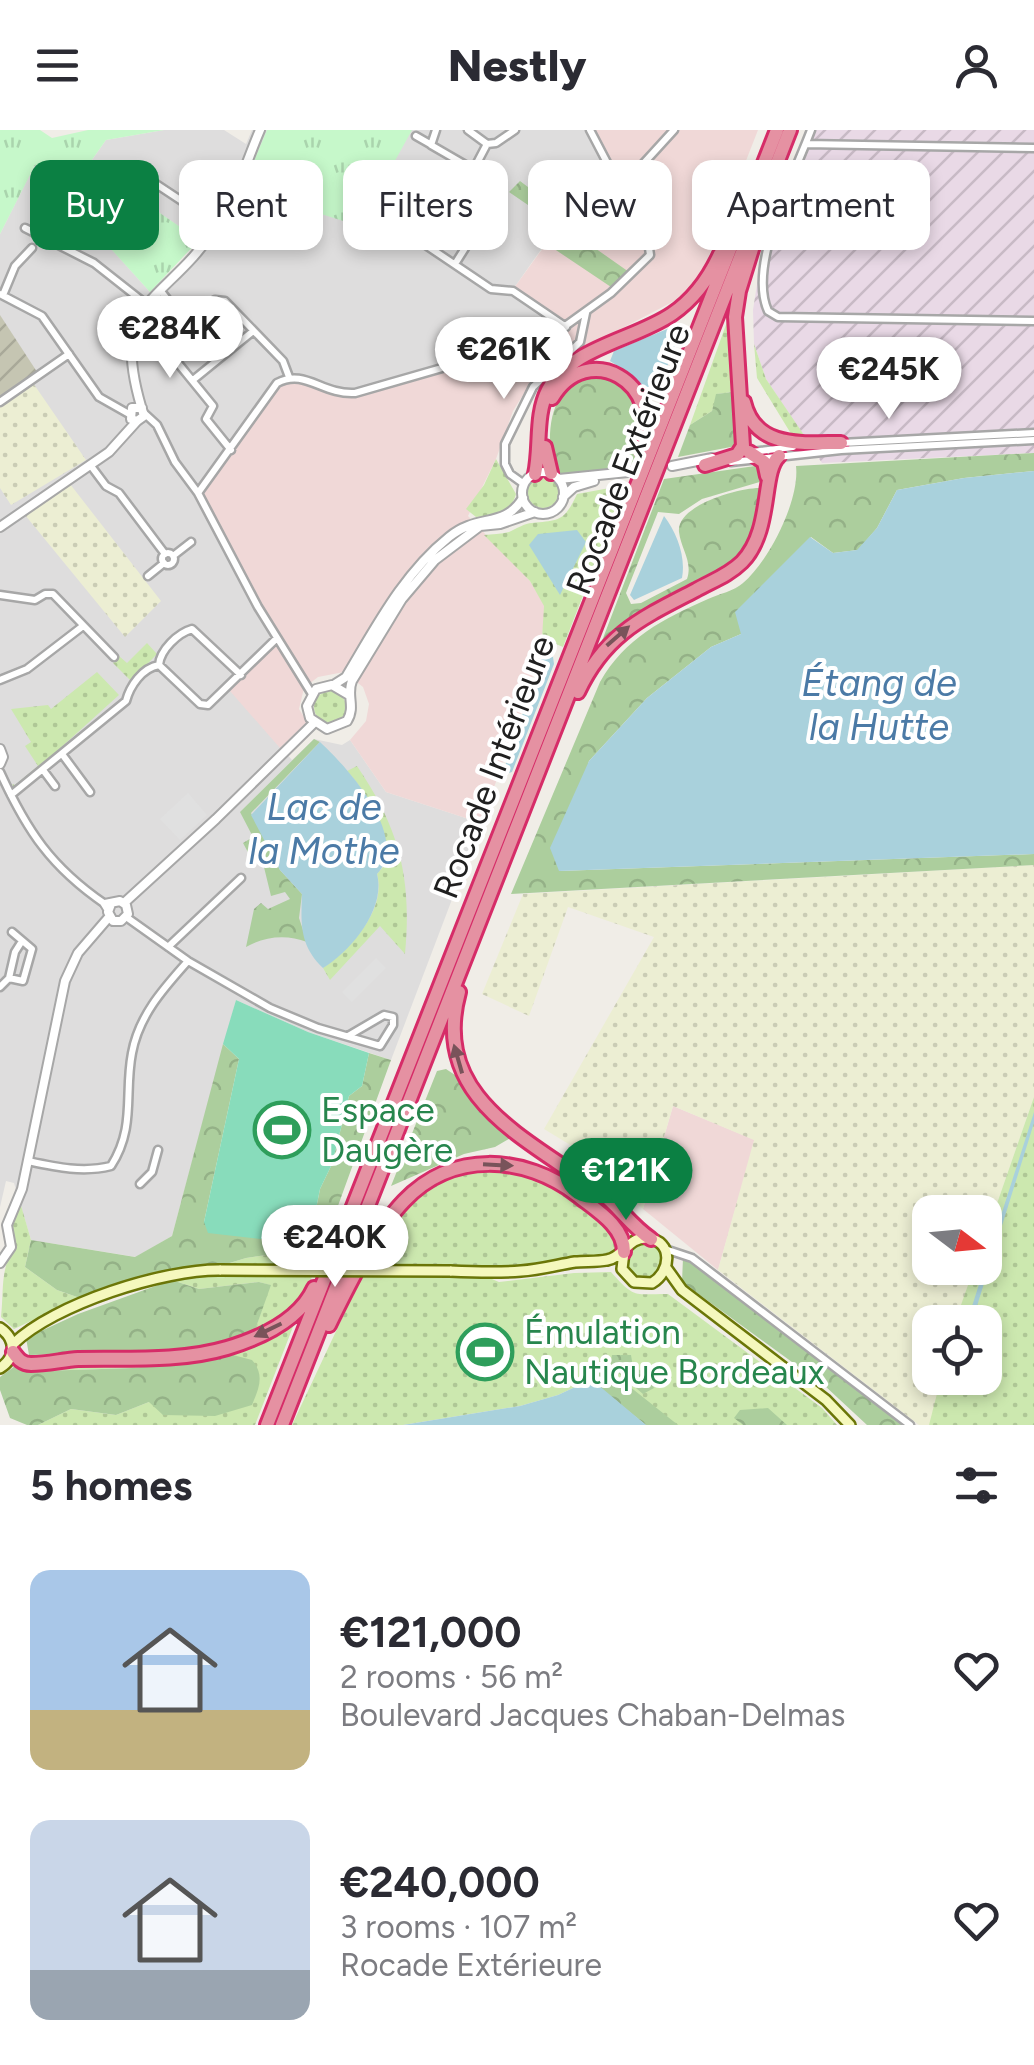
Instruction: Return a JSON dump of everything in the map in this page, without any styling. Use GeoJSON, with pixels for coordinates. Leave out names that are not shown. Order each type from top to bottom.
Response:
{"type":"FeatureCollection","features":[{"type":"Feature","properties":{"kind":"highway","name":"Rocade Intérieure"},"geometry":{"type":"LineString","coordinates":[[765,160],[777,130]]}},
{"type":"Feature","properties":{"kind":"highway","name":"Rocade Extérieure"},"geometry":{"type":"LineString","coordinates":[[778,160],[790,130]]}},
{"type":"Feature","properties":{"kind":"highway"},"geometry":{"type":"LineString","coordinates":[[535,474],[542,406],[555,379],[574,362],[670,316],[708,278],[721,250]]}},
{"type":"Feature","properties":{"kind":"highway","name":"Rocade Intérieure"},"geometry":{"type":"LineString","coordinates":[[278,1420],[358,1196],[730,250]]}},
{"type":"Feature","properties":{"kind":"highway","name":"Rocade Extérieure"},"geometry":{"type":"LineString","coordinates":[[278,1420],[742,250]]}},
{"type":"Feature","properties":{"kind":"highway"},"geometry":{"type":"LineString","coordinates":[[753,250],[736,304],[737,370],[743,442],[750,455],[766,466],[769,484]]}},
{"type":"Feature","properties":{"kind":"highway"},"geometry":{"type":"LineString","coordinates":[[737,370],[746,412],[764,434],[788,442],[840,443]]}},
{"type":"Feature","properties":{"kind":"highway"},"geometry":{"type":"LineString","coordinates":[[554,476],[546,458],[545,426],[555,392],[580,374],[610,373],[636,389],[647,416],[645,442],[631,484],[632,498]]}},
{"type":"Feature","properties":{"kind":"highway"},"geometry":{"type":"LineString","coordinates":[[705,466],[750,455]]}},
{"type":"Feature","properties":{"kind":"highway"},"geometry":{"type":"LineString","coordinates":[[522,812],[598,656],[632,623],[737,566],[747,556],[759,533],[772,465],[779,456]]}},
{"type":"Feature","properties":{"kind":"highway"},"geometry":{"type":"LineString","coordinates":[[483,911],[452,1019],[455,1055],[462,1076],[485,1107],[604,1195],[651,1239]]}},
{"type":"Feature","properties":{"kind":"highway"},"geometry":{"type":"LineString","coordinates":[[278,1420],[390,1219],[413,1192],[444,1172],[493,1163],[539,1172],[564,1185],[610,1222],[623,1238],[624,1252]]}},
{"type":"Feature","properties":{"kind":"highway"},"geometry":{"type":"LineString","coordinates":[[13,1348],[22,1362],[30,1365],[73,1359],[179,1355],[227,1348],[267,1332],[290,1319],[310,1298],[358,1196]]}},
{"type":"Feature","properties":{"kind":"main road"},"geometry":{"type":"LineString","coordinates":[[0,1368],[28,1330],[149,1279],[181,1272],[517,1272],[606,1260],[624,1252],[634,1240],[651,1239],[664,1248],[671,1278],[682,1290],[826,1400],[850,1425]]}},
{"type":"Feature","properties":{"kind":"main road"},"geometry":{"type":"LineString","coordinates":[[622,1269],[624,1252]]}},
{"type":"Feature","properties":{"kind":"main road"},"geometry":{"type":"LineString","coordinates":[[606,1260],[640,1284],[658,1280],[682,1290]]}},
{"type":"Feature","properties":{"kind":"main road"},"geometry":{"type":"LineString","coordinates":[[658,1280],[668,1266]]}},
{"type":"Feature","properties":{"kind":"main road"},"geometry":{"type":"LineString","coordinates":[[2,1329],[13,1348]]}},
{"type":"Feature","properties":{"kind":"main road"},"geometry":{"type":"LineString","coordinates":[[2,1329],[28,1330]]}},
{"type":"Feature","properties":{"kind":"street"},"geometry":{"type":"LineString","coordinates":[[247,160],[260,130]]}},
{"type":"Feature","properties":{"kind":"street"},"geometry":{"type":"LineString","coordinates":[[431,145],[436,130]]}},
{"type":"Feature","properties":{"kind":"street"},"geometry":{"type":"LineString","coordinates":[[468,130],[488,144],[515,130]]}},
{"type":"Feature","properties":{"kind":"street"},"geometry":{"type":"LineString","coordinates":[[590,130],[607,160]]}},
{"type":"Feature","properties":{"kind":"street"},"geometry":{"type":"LineString","coordinates":[[647,160],[674,130]]}},
{"type":"Feature","properties":{"kind":"street"},"geometry":{"type":"LineString","coordinates":[[812,130],[765,257],[761,287],[768,311],[778,317],[1034,321]]}},
{"type":"Feature","properties":{"kind":"street"},"geometry":{"type":"LineString","coordinates":[[416,136],[469,166],[476,165],[488,144]]}},
{"type":"Feature","properties":{"kind":"street"},"geometry":{"type":"LineString","coordinates":[[806,144],[1034,148]]}},
{"type":"Feature","properties":{"kind":"street"},"geometry":{"type":"LineString","coordinates":[[24,228],[94,263],[146,304]]}},
{"type":"Feature","properties":{"kind":"street"},"geometry":{"type":"LineString","coordinates":[[30,250],[15,266],[2,295],[42,316],[99,397],[136,414],[160,434],[198,493],[276,639],[312,694]]}},
{"type":"Feature","properties":{"kind":"street"},"geometry":{"type":"LineString","coordinates":[[0,527],[91,466],[123,438],[136,414],[129,343],[137,316],[199,250]]}},
{"type":"Feature","properties":{"kind":"street"},"geometry":{"type":"LineString","coordinates":[[434,250],[491,289],[513,292],[566,327]]}},
{"type":"Feature","properties":{"kind":"street"},"geometry":{"type":"LineString","coordinates":[[454,264],[463,250]]}},
{"type":"Feature","properties":{"kind":"street"},"geometry":{"type":"LineString","coordinates":[[198,493],[278,384],[290,376],[328,391],[355,393],[550,337],[640,267],[649,250]]}},
{"type":"Feature","properties":{"kind":"street"},"geometry":{"type":"LineString","coordinates":[[160,290],[181,317],[180,326],[166,337],[164,346],[213,406],[206,419],[231,450]]}},
{"type":"Feature","properties":{"kind":"street"},"geometry":{"type":"LineString","coordinates":[[181,317],[192,316],[221,299],[284,361],[290,376]]}},
{"type":"Feature","properties":{"kind":"street"},"geometry":{"type":"LineString","coordinates":[[524,484],[504,464],[505,444],[533,387],[580,342],[586,312]]}},
{"type":"Feature","properties":{"kind":"street"},"geometry":{"type":"LineString","coordinates":[[194,380],[252,332]]}},
{"type":"Feature","properties":{"kind":"street"},"geometry":{"type":"LineString","coordinates":[[0,402],[70,354]]}},
{"type":"Feature","properties":{"kind":"street"},"geometry":{"type":"LineString","coordinates":[[1034,436],[750,455],[705,466],[671,468],[750,455],[840,443],[1034,436]]}},
{"type":"Feature","properties":{"kind":"street"},"geometry":{"type":"LineString","coordinates":[[91,466],[106,486],[119,493],[168,558]]}},
{"type":"Feature","properties":{"kind":"street"},"geometry":{"type":"LineString","coordinates":[[535,474],[554,476],[628,474],[582,484],[551,512],[535,512],[507,523],[480,526],[464,536],[435,560],[386,623],[352,681],[351,715],[341,726],[327,730],[314,723],[307,706],[312,694],[321,686],[346,677],[398,594],[430,554],[470,522],[510,513],[522,498],[524,484],[535,474]]}},
{"type":"Feature","properties":{"kind":"street"},"geometry":{"type":"LineString","coordinates":[[554,476],[564,497]]}},
{"type":"Feature","properties":{"kind":"street"},"geometry":{"type":"LineString","coordinates":[[522,498],[535,512]]}},
{"type":"Feature","properties":{"kind":"street"},"geometry":{"type":"LineString","coordinates":[[148,576],[191,542]]}},
{"type":"Feature","properties":{"kind":"street"},"geometry":{"type":"LineString","coordinates":[[0,595],[24,600],[53,594],[114,657]]}},
{"type":"Feature","properties":{"kind":"street"},"geometry":{"type":"LineString","coordinates":[[0,680],[28,669],[83,626]]}},
{"type":"Feature","properties":{"kind":"street"},"geometry":{"type":"LineString","coordinates":[[159,666],[161,654],[183,632],[192,630],[241,675]]}},
{"type":"Feature","properties":{"kind":"street"},"geometry":{"type":"LineString","coordinates":[[11,796],[126,701],[129,688],[150,667],[159,666],[204,706],[212,703],[276,639]]}},
{"type":"Feature","properties":{"kind":"street"},"geometry":{"type":"LineString","coordinates":[[332,685],[349,695]]}},
{"type":"Feature","properties":{"kind":"street"},"geometry":{"type":"LineString","coordinates":[[2,1258],[11,1246],[3,1232],[22,1189],[65,982],[78,953],[109,913],[127,911],[314,723]]}},
{"type":"Feature","properties":{"kind":"street"},"geometry":{"type":"LineString","coordinates":[[0,749],[0,764]]}},
{"type":"Feature","properties":{"kind":"street"},"geometry":{"type":"LineString","coordinates":[[62,754],[90,792]]}},
{"type":"Feature","properties":{"kind":"street"},"geometry":{"type":"LineString","coordinates":[[43,770],[55,786]]}},
{"type":"Feature","properties":{"kind":"street"},"geometry":{"type":"LineString","coordinates":[[0,772],[34,839],[109,913],[127,911],[188,960],[270,1008],[318,1028],[348,1036],[383,1045],[393,1016],[384,1015],[348,1036]]}},
{"type":"Feature","properties":{"kind":"street"},"geometry":{"type":"LineString","coordinates":[[168,947],[241,878]]}},
{"type":"Feature","properties":{"kind":"street"},"geometry":{"type":"LineString","coordinates":[[9,978],[24,981],[32,950],[12,932]]}},
{"type":"Feature","properties":{"kind":"street"},"geometry":{"type":"LineString","coordinates":[[0,987],[9,978],[22,941]]}},
{"type":"Feature","properties":{"kind":"street"},"geometry":{"type":"LineString","coordinates":[[28,1160],[77,1170],[112,1166],[126,1136],[130,1068],[139,1030],[156,998],[188,960]]}},
{"type":"Feature","properties":{"kind":"street"},"geometry":{"type":"LineString","coordinates":[[140,1184],[152,1172],[158,1150]]}},
{"type":"Feature","properties":{"kind":"street"},"geometry":{"type":"LineString","coordinates":[[664,1248],[683,1254],[910,1425]]}},
{"type":"Feature","properties":{"kind":"street"},"geometry":{"type":"LineString","coordinates":[[668,1266],[683,1254]]}},
{"type":"Feature","properties":{"kind":"shaded area"},"geometry":{"type":"Polygon","coordinates":[[[164,130],[224,130],[246,144],[252,130],[590,130],[607,160],[528,160],[528,250],[541,250],[514,288],[570,323],[231,691],[292,760],[314,739],[342,745],[350,740],[386,792],[481,823],[391,1060],[308,1032],[236,1000],[172,1236],[136,1257],[31,1240],[14,1183],[6,1181],[0,1207],[0,234],[30,174],[30,250],[112,250],[150,292],[160,290],[197,250],[323,250],[323,160],[179,160],[179,226],[159,213],[159,160],[92,160],[106,140],[164,130]]]}},
{"type":"Feature","properties":{"kind":"shaded area"},"geometry":{"type":"Polygon","coordinates":[[[590,130],[758,130],[746,160],[692,160],[692,250],[711,250],[694,283],[678,299],[548,367],[531,382],[513,411],[496,459],[468,516],[530,581],[545,606],[529,691],[481,823],[386,792],[350,740],[366,721],[369,704],[363,687],[344,672],[318,677],[304,688],[299,709],[307,722],[280,748],[230,691],[278,643],[198,493],[277,383],[289,377],[345,394],[550,337],[569,323],[514,288],[542,250],[672,250],[672,160],[607,160],[590,130]]]}},
{"type":"Feature","properties":{"kind":"shaded area"},"geometry":{"type":"Polygon","coordinates":[[[809,130],[1034,130],[1034,453],[822,463],[766,379],[754,344],[753,310],[760,265],[765,250],[930,250],[930,160],[798,160],[809,130]]]}},
{"type":"Feature","properties":{"kind":"shaded area"},"geometry":{"type":"Polygon","coordinates":[[[0,315],[41,378],[0,405],[0,315]]]}},
{"type":"Feature","properties":{"kind":"shaded area"},"geometry":{"type":"Polygon","coordinates":[[[33,383],[86,460],[11,505],[0,488],[0,405],[33,383]]]}},
{"type":"Feature","properties":{"kind":"shaded area"},"geometry":{"type":"Polygon","coordinates":[[[70,484],[161,601],[125,637],[25,515],[70,484]]]}},
{"type":"Feature","properties":{"kind":"shaded area"},"geometry":{"type":"Polygon","coordinates":[[[188,793],[207,815],[180,840],[160,819],[188,793]]]}},
{"type":"Feature","properties":{"kind":"shaded area"},"geometry":{"type":"Polygon","coordinates":[[[1034,865],[1034,1097],[1000,1195],[912,1195],[912,1285],[968,1285],[962,1305],[912,1305],[912,1395],[945,1395],[941,1425],[919,1425],[718,1270],[754,1140],[673,1106],[643,1209],[627,1194],[618,1174],[544,1129],[654,937],[568,907],[529,1016],[482,994],[523,894],[1034,865]]]}},
{"type":"Feature","properties":{"kind":"shaded area"},"geometry":{"type":"Polygon","coordinates":[[[376,958],[386,968],[352,1002],[342,992],[376,958]]]}},
{"type":"Feature","properties":{"kind":"shaded area"},"geometry":{"type":"Polygon","coordinates":[[[673,1106],[755,1140],[718,1270],[643,1209],[673,1106]]]}},
{"type":"Feature","properties":{"kind":"green space"},"geometry":{"type":"Polygon","coordinates":[[[0,130],[40,130],[52,138],[88,130],[164,130],[106,140],[92,160],[30,160],[30,175],[0,234],[0,130]]]}},
{"type":"Feature","properties":{"kind":"green space"},"geometry":{"type":"Polygon","coordinates":[[[267,130],[412,130],[395,160],[343,160],[343,221],[323,215],[323,160],[254,160],[267,130]]]}},
{"type":"Feature","properties":{"kind":"green space"},"geometry":{"type":"Polygon","coordinates":[[[520,181],[528,187],[528,205],[509,192],[520,181]]]}},
{"type":"Feature","properties":{"kind":"green space"},"geometry":{"type":"Polygon","coordinates":[[[159,212],[179,226],[179,250],[190,250],[150,292],[112,250],[159,250],[159,212]]]}},
{"type":"Feature","properties":{"kind":"green space"},"geometry":{"type":"Polygon","coordinates":[[[556,250],[598,250],[629,272],[611,287],[556,250]]]}},
{"type":"Feature","properties":{"kind":"green space"},"geometry":{"type":"Polygon","coordinates":[[[728,319],[733,392],[717,394],[712,411],[690,425],[728,319]]]}},
{"type":"Feature","properties":{"kind":"green space"},"geometry":{"type":"Polygon","coordinates":[[[754,344],[766,379],[806,438],[793,437],[757,378],[754,344]]]}},
{"type":"Feature","properties":{"kind":"green space"},"geometry":{"type":"Polygon","coordinates":[[[601,376],[623,384],[634,397],[642,430],[638,453],[625,469],[573,477],[561,474],[550,454],[555,408],[576,383],[601,376]]]}},
{"type":"Feature","properties":{"kind":"green space"},"geometry":{"type":"Polygon","coordinates":[[[733,392],[736,446],[678,457],[690,425],[712,411],[716,394],[733,392]]]}},
{"type":"Feature","properties":{"kind":"green space"},"geometry":{"type":"Polygon","coordinates":[[[1034,453],[1034,471],[897,490],[877,528],[858,550],[833,553],[811,537],[741,634],[711,647],[647,698],[589,761],[559,871],[1034,854],[1034,865],[511,894],[600,682],[621,653],[646,631],[735,588],[753,573],[788,512],[796,466],[1034,453]]]}},
{"type":"Feature","properties":{"kind":"green space"},"geometry":{"type":"Polygon","coordinates":[[[496,459],[516,494],[514,501],[506,510],[476,517],[466,509],[484,485],[496,459]]]}},
{"type":"Feature","properties":{"kind":"green space"},"geometry":{"type":"Polygon","coordinates":[[[762,465],[763,481],[702,499],[679,514],[658,512],[626,593],[631,604],[641,603],[687,579],[688,561],[679,532],[687,514],[710,500],[759,488],[762,491],[756,533],[737,563],[622,626],[600,646],[664,479],[762,465]]]}},
{"type":"Feature","properties":{"kind":"green space"},"geometry":{"type":"Polygon","coordinates":[[[543,476],[555,480],[559,492],[555,504],[543,508],[531,504],[527,492],[531,480],[543,476]]]}},
{"type":"Feature","properties":{"kind":"green space"},"geometry":{"type":"Polygon","coordinates":[[[626,485],[563,647],[542,638],[544,606],[530,581],[484,535],[555,520],[564,515],[577,494],[626,485]]]}},
{"type":"Feature","properties":{"kind":"green space"},"geometry":{"type":"Polygon","coordinates":[[[147,643],[157,654],[131,681],[113,663],[119,656],[127,663],[147,643]]]}},
{"type":"Feature","properties":{"kind":"green space"},"geometry":{"type":"Polygon","coordinates":[[[97,672],[119,695],[15,789],[12,784],[38,766],[25,746],[31,742],[11,709],[48,705],[51,709],[97,672]]]}},
{"type":"Feature","properties":{"kind":"green space"},"geometry":{"type":"Polygon","coordinates":[[[330,691],[342,695],[346,707],[342,719],[330,723],[318,719],[314,707],[318,695],[330,691]]]}},
{"type":"Feature","properties":{"kind":"green space"},"geometry":{"type":"Polygon","coordinates":[[[314,739],[320,742],[251,813],[280,870],[302,894],[299,918],[307,942],[276,937],[246,947],[254,909],[261,903],[268,909],[290,899],[285,892],[271,896],[262,859],[250,862],[243,843],[253,837],[240,812],[314,739]]]}},
{"type":"Feature","properties":{"kind":"green space"},"geometry":{"type":"Polygon","coordinates":[[[357,766],[384,811],[400,856],[407,902],[405,954],[380,926],[330,980],[323,968],[364,927],[377,901],[377,874],[383,867],[376,815],[347,771],[357,766]]]}},
{"type":"Feature","properties":{"kind":"green space","name":"Espace Daugère"},"geometry":{"type":"Polygon","coordinates":[[[236,1000],[308,1032],[369,1053],[362,1086],[349,1096],[306,1244],[208,1233],[204,1222],[239,1059],[223,1044],[236,1000]]]}},
{"type":"Feature","properties":{"kind":"green space"},"geometry":{"type":"Polygon","coordinates":[[[223,1044],[239,1059],[204,1222],[311,1234],[320,1189],[332,1164],[349,1096],[362,1086],[369,1053],[391,1060],[323,1247],[223,1265],[173,1269],[80,1298],[57,1290],[25,1267],[31,1240],[135,1257],[172,1236],[223,1044]]]}},
{"type":"Feature","properties":{"kind":"green space"},"geometry":{"type":"Polygon","coordinates":[[[446,1069],[482,1110],[514,1136],[495,1147],[464,1154],[391,1186],[437,1071],[446,1069]]]}},
{"type":"Feature","properties":{"kind":"green space"},"geometry":{"type":"Polygon","coordinates":[[[1034,1097],[1034,1425],[929,1425],[937,1395],[1002,1395],[1002,1305],[961,1305],[968,1285],[1002,1285],[1000,1195],[1034,1097]]]}},
{"type":"Feature","properties":{"kind":"green space"},"geometry":{"type":"Polygon","coordinates":[[[492,1166],[538,1175],[588,1208],[620,1240],[618,1251],[610,1256],[513,1268],[452,1266],[449,1276],[487,1277],[499,1282],[611,1272],[636,1293],[668,1294],[822,1408],[837,1425],[646,1425],[597,1384],[588,1381],[520,1406],[403,1425],[292,1425],[361,1278],[385,1236],[416,1195],[456,1173],[492,1166]]]}},
{"type":"Feature","properties":{"kind":"green space"},"geometry":{"type":"Polygon","coordinates":[[[20,1202],[31,1240],[25,1267],[57,1290],[80,1298],[14,1329],[1,1317],[5,1272],[14,1247],[11,1223],[20,1202]]]}},
{"type":"Feature","properties":{"kind":"green space"},"geometry":{"type":"Polygon","coordinates":[[[645,1243],[658,1248],[663,1261],[658,1274],[645,1279],[632,1274],[627,1261],[632,1248],[645,1243]]]}},
{"type":"Feature","properties":{"kind":"green space"},"geometry":{"type":"Polygon","coordinates":[[[323,1247],[301,1300],[285,1316],[254,1333],[270,1285],[259,1282],[199,1289],[172,1280],[220,1275],[223,1265],[246,1258],[323,1247]]]}},
{"type":"Feature","properties":{"kind":"green space"},"geometry":{"type":"Polygon","coordinates":[[[683,1258],[903,1425],[867,1425],[825,1386],[682,1282],[683,1258]]]}},
{"type":"Feature","properties":{"kind":"green space"},"geometry":{"type":"Polygon","coordinates":[[[172,1280],[199,1289],[259,1282],[271,1285],[254,1333],[211,1346],[166,1352],[29,1355],[26,1338],[78,1314],[172,1280]]]}},
{"type":"Feature","properties":{"kind":"green space"},"geometry":{"type":"Polygon","coordinates":[[[296,1319],[255,1425],[38,1425],[71,1409],[116,1415],[149,1402],[233,1355],[133,1368],[39,1371],[25,1367],[184,1358],[296,1319]]]}},
{"type":"Feature","properties":{"kind":"green space"},"geometry":{"type":"Polygon","coordinates":[[[233,1355],[252,1360],[260,1376],[259,1387],[252,1405],[215,1416],[163,1415],[149,1402],[116,1415],[71,1409],[38,1425],[27,1425],[10,1418],[0,1390],[0,1377],[15,1366],[39,1371],[133,1368],[233,1355]]]}},
{"type":"Feature","properties":{"kind":"green space"},"geometry":{"type":"Polygon","coordinates":[[[612,1355],[631,1355],[633,1367],[649,1374],[654,1388],[643,1394],[610,1366],[612,1355]]]}},
{"type":"Feature","properties":{"kind":"green space"},"geometry":{"type":"Polygon","coordinates":[[[593,1362],[600,1363],[678,1425],[646,1425],[593,1383],[593,1362]]]}},
{"type":"Feature","properties":{"kind":"green space"},"geometry":{"type":"Polygon","coordinates":[[[768,1408],[787,1425],[743,1425],[734,1418],[740,1410],[768,1408]]]}},
{"type":"Feature","properties":{"kind":"water"},"geometry":{"type":"Polygon","coordinates":[[[672,327],[679,337],[656,394],[650,394],[632,375],[610,361],[614,351],[672,327]]]}},
{"type":"Feature","properties":{"kind":"water","name":"Étang de la Hutte"},"geometry":{"type":"Polygon","coordinates":[[[1034,471],[1034,854],[559,871],[550,848],[589,761],[647,698],[711,647],[741,634],[735,612],[810,537],[833,553],[857,550],[877,528],[897,490],[1034,471]]]}},
{"type":"Feature","properties":{"kind":"water"},"geometry":{"type":"Polygon","coordinates":[[[664,516],[679,546],[682,578],[634,600],[630,595],[664,516]]]}},
{"type":"Feature","properties":{"kind":"water"},"geometry":{"type":"Polygon","coordinates":[[[577,530],[586,542],[560,595],[529,545],[538,534],[577,530]]]}},
{"type":"Feature","properties":{"kind":"water"},"geometry":{"type":"Polygon","coordinates":[[[542,656],[553,657],[554,664],[512,772],[502,775],[542,656]]]}},
{"type":"Feature","properties":{"kind":"water","name":"Lac de la Mothe"},"geometry":{"type":"Polygon","coordinates":[[[320,742],[359,785],[381,823],[386,841],[371,915],[355,940],[323,968],[306,942],[302,894],[280,870],[251,815],[320,742]]]}},
{"type":"Feature","properties":{"kind":"water"},"geometry":{"type":"Polygon","coordinates":[[[1034,1112],[1002,1226],[1002,1212],[1034,1112]]]}},
{"type":"Feature","properties":{"kind":"water"},"geometry":{"type":"Polygon","coordinates":[[[979,1285],[984,1285],[977,1305],[972,1305],[979,1285]]]}},
{"type":"Feature","properties":{"kind":"water"},"geometry":{"type":"Polygon","coordinates":[[[588,1381],[597,1384],[646,1425],[403,1425],[520,1406],[588,1381]]]}},
{"type":"Feature","properties":{"kind":"place","name":"Espace Daugère"},"geometry":{"type":"Point","coordinates":[282,1130]}},
{"type":"Feature","properties":{"kind":"place","name":"Émulation Nautique Bordeaux"},"geometry":{"type":"Point","coordinates":[485,1352]}}]}
